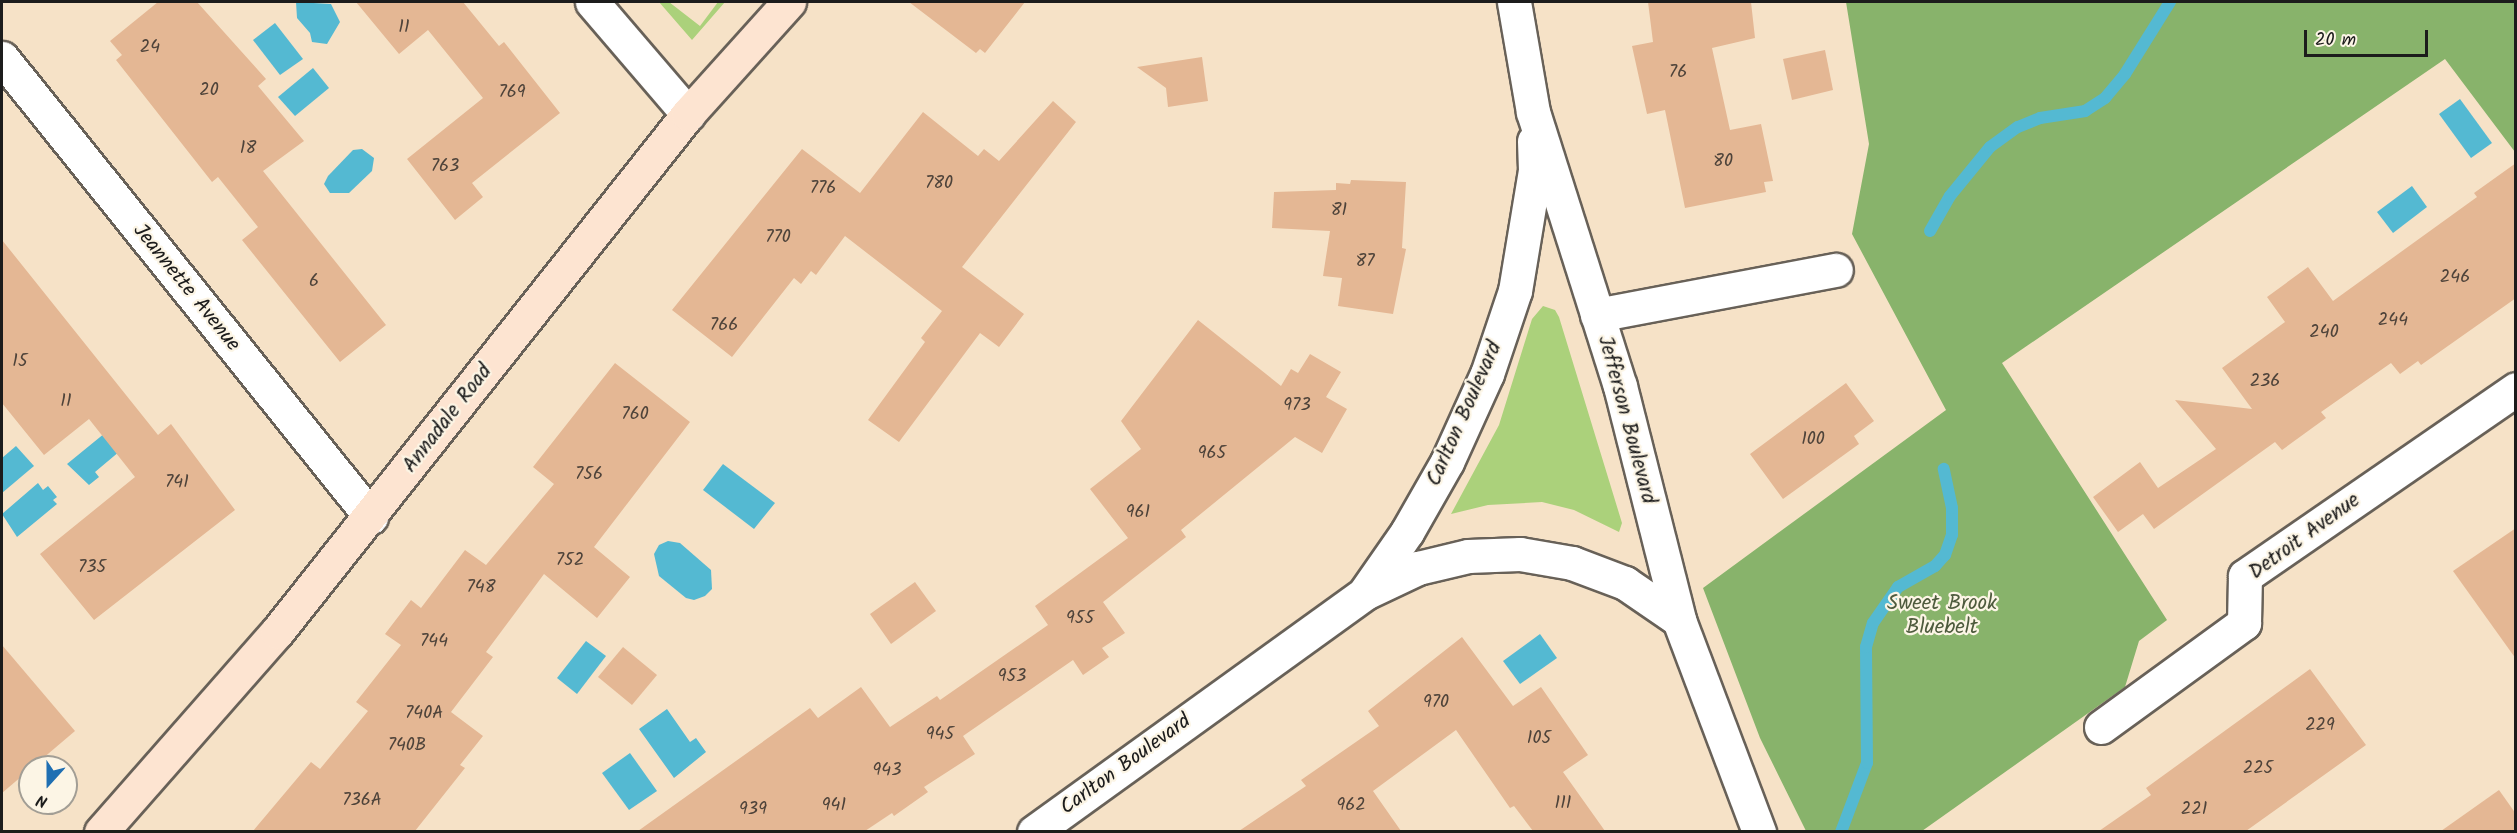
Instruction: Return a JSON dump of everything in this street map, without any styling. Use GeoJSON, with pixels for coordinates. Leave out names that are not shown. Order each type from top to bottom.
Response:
{"type":"FeatureCollection","features":[{"type":"Feature","properties":{"kind":"street"},"geometry":{"type":"LineString","coordinates":[[592,2],[688,114]]}},
{"type":"Feature","properties":{"kind":"street","name":"Annadale Road"},"geometry":{"type":"LineString","coordinates":[[101,831],[277,632],[371,518],[688,114],[789,2]]}},
{"type":"Feature","properties":{"kind":"street","name":"Jefferson Boulevard"},"geometry":{"type":"LineString","coordinates":[[1514,2],[1533,111],[1620,386],[1679,620],[1760,831]]}},
{"type":"Feature","properties":{"kind":"street","name":"Jeannette Avenue"},"geometry":{"type":"LineString","coordinates":[[2,58],[371,518]]}},
{"type":"Feature","properties":{"kind":"street","name":"Carlton Boulevard"},"geometry":{"type":"LineString","coordinates":[[1365,593],[1436,482],[1487,374],[1515,291],[1535,170],[1533,111]]}},
{"type":"Feature","properties":{"kind":"street"},"geometry":{"type":"LineString","coordinates":[[1597,315],[1836,270]]}},
{"type":"Feature","properties":{"kind":"street","name":"Detroit Avenue"},"geometry":{"type":"LineString","coordinates":[[2101,727],[2244,623],[2245,576],[2516,389]]}},
{"type":"Feature","properties":{"kind":"street","name":"Carlton Boulevard"},"geometry":{"type":"LineString","coordinates":[[1034,831],[1365,593],[1419,568],[1468,556],[1520,554],[1572,563],[1625,583],[1679,620]]}},
{"type":"Feature","properties":{"kind":"green space"},"geometry":{"type":"Polygon","coordinates":[[[659,2],[669,2],[700,26],[718,2],[725,2],[692,40],[659,2]]]}},
{"type":"Feature","properties":{"kind":"green space","name":"Sweet Brook Bluebelt"},"geometry":{"type":"Polygon","coordinates":[[[1846,2],[2515,2],[2515,152],[2445,59],[2002,363],[2167,620],[2139,641],[2125,687],[1922,831],[1806,831],[1760,738],[1703,588],[1946,410],[1852,234],[1869,144],[1846,2]]]}},
{"type":"Feature","properties":{"kind":"green space"},"geometry":{"type":"Polygon","coordinates":[[[1543,306],[1555,310],[1559,317],[1622,523],[1619,532],[1574,510],[1542,502],[1488,505],[1451,514],[1499,425],[1532,319],[1543,306]]]}},
{"type":"Feature","properties":{"kind":"water"},"geometry":{"type":"Polygon","coordinates":[[[296,2],[331,4],[340,22],[327,44],[312,42],[310,33],[297,18],[296,2]]]}},
{"type":"Feature","properties":{"kind":"water"},"geometry":{"type":"Polygon","coordinates":[[[275,23],[303,59],[280,75],[253,40],[275,23]]]}},
{"type":"Feature","properties":{"kind":"water"},"geometry":{"type":"Polygon","coordinates":[[[313,68],[329,88],[295,116],[278,97],[313,68]]]}},
{"type":"Feature","properties":{"kind":"water"},"geometry":{"type":"Polygon","coordinates":[[[2460,99],[2492,143],[2471,158],[2439,114],[2460,99]]]}},
{"type":"Feature","properties":{"kind":"water"},"geometry":{"type":"Polygon","coordinates":[[[362,149],[374,158],[372,171],[349,193],[330,193],[324,184],[328,176],[353,150],[362,149]]]}},
{"type":"Feature","properties":{"kind":"water"},"geometry":{"type":"Polygon","coordinates":[[[2412,186],[2427,207],[2393,233],[2377,212],[2412,186]]]}},
{"type":"Feature","properties":{"kind":"water"},"geometry":{"type":"Polygon","coordinates":[[[105,433],[120,451],[95,472],[99,477],[89,485],[67,464],[105,433]]]}},
{"type":"Feature","properties":{"kind":"water"},"geometry":{"type":"Polygon","coordinates":[[[16,446],[34,466],[2,493],[2,458],[16,446]]]}},
{"type":"Feature","properties":{"kind":"water"},"geometry":{"type":"Polygon","coordinates":[[[723,464],[775,503],[754,529],[703,490],[723,464]]]}},
{"type":"Feature","properties":{"kind":"water"},"geometry":{"type":"Polygon","coordinates":[[[38,483],[43,490],[48,486],[57,497],[53,500],[57,504],[17,537],[2,514],[38,483]]]}},
{"type":"Feature","properties":{"kind":"water"},"geometry":{"type":"Polygon","coordinates":[[[668,541],[680,543],[711,570],[712,589],[705,596],[694,600],[686,598],[659,576],[654,554],[659,545],[668,541]]]}},
{"type":"Feature","properties":{"kind":"water"},"geometry":{"type":"Polygon","coordinates":[[[1540,634],[1557,658],[1520,684],[1503,661],[1540,634]]]}},
{"type":"Feature","properties":{"kind":"water"},"geometry":{"type":"Polygon","coordinates":[[[586,641],[606,656],[577,694],[557,678],[586,641]]]}},
{"type":"Feature","properties":{"kind":"water"},"geometry":{"type":"Polygon","coordinates":[[[667,709],[690,742],[696,738],[706,752],[674,778],[639,729],[667,709]]]}},
{"type":"Feature","properties":{"kind":"water"},"geometry":{"type":"Polygon","coordinates":[[[630,753],[657,791],[629,810],[602,773],[630,753]]]}},
{"type":"Feature","properties":{"kind":"building"},"geometry":{"type":"Polygon","coordinates":[[[158,2],[197,2],[266,79],[258,86],[304,141],[263,171],[386,325],[340,362],[242,240],[258,227],[218,177],[212,182],[116,60],[122,55],[110,41],[158,2]]]}},
{"type":"Feature","properties":{"kind":"building"},"geometry":{"type":"Polygon","coordinates":[[[356,2],[463,2],[499,46],[504,42],[560,113],[472,183],[483,197],[455,220],[407,159],[483,98],[428,30],[399,54],[356,2]]]}},
{"type":"Feature","properties":{"kind":"building"},"geometry":{"type":"Polygon","coordinates":[[[909,2],[1025,2],[985,53],[980,49],[976,53],[909,2]]]}},
{"type":"Feature","properties":{"kind":"building"},"geometry":{"type":"Polygon","coordinates":[[[1648,2],[1751,2],[1755,38],[1712,48],[1730,130],[1761,124],[1773,181],[1764,182],[1766,192],[1685,208],[1665,110],[1647,114],[1632,46],[1653,42],[1648,2]]]}},
{"type":"Feature","properties":{"kind":"building"},"geometry":{"type":"Polygon","coordinates":[[[1825,50],[1833,90],[1792,100],[1783,59],[1825,50]]]}},
{"type":"Feature","properties":{"kind":"building"},"geometry":{"type":"Polygon","coordinates":[[[1202,57],[1208,101],[1168,107],[1166,88],[1137,67],[1202,57]]]}},
{"type":"Feature","properties":{"kind":"building"},"geometry":{"type":"Polygon","coordinates":[[[1053,101],[1076,122],[962,267],[1024,314],[999,347],[980,333],[899,442],[868,420],[925,342],[921,338],[942,311],[845,236],[816,275],[811,271],[801,284],[794,278],[732,357],[672,310],[802,149],[860,193],[923,112],[978,156],[984,149],[999,161],[1053,101]]]}},
{"type":"Feature","properties":{"kind":"building"},"geometry":{"type":"Polygon","coordinates":[[[2516,163],[2516,298],[2421,365],[2418,361],[2400,374],[2391,363],[2321,412],[2326,418],[2282,450],[2275,442],[2154,529],[2143,514],[2118,532],[2093,497],[2140,462],[2158,488],[2216,449],[2175,400],[2252,409],[2222,368],[2285,322],[2267,297],[2308,267],[2333,301],[2477,197],[2474,193],[2516,163]]]}},
{"type":"Feature","properties":{"kind":"building"},"geometry":{"type":"Polygon","coordinates":[[[1351,180],[1406,182],[1402,248],[1406,249],[1393,314],[1338,306],[1342,278],[1323,276],[1330,231],[1272,228],[1274,192],[1336,190],[1336,183],[1350,184],[1351,180]]]}},
{"type":"Feature","properties":{"kind":"building"},"geometry":{"type":"Polygon","coordinates":[[[2,240],[158,435],[171,424],[235,510],[94,620],[40,554],[135,477],[89,419],[44,455],[2,403],[2,240]]]}},
{"type":"Feature","properties":{"kind":"building"},"geometry":{"type":"Polygon","coordinates":[[[1198,320],[1281,386],[1291,369],[1298,373],[1310,354],[1341,372],[1326,397],[1347,409],[1322,453],[1295,437],[1181,530],[1186,537],[1103,602],[1125,633],[1102,648],[1109,657],[1083,675],[1073,660],[963,736],[975,754],[924,787],[928,792],[894,816],[892,813],[865,831],[638,831],[810,708],[818,718],[861,687],[890,727],[937,696],[940,700],[1048,625],[1035,606],[1128,538],[1090,489],[1141,449],[1121,421],[1198,320]]]}},
{"type":"Feature","properties":{"kind":"building"},"geometry":{"type":"Polygon","coordinates":[[[615,363],[690,422],[594,547],[630,577],[597,618],[544,574],[486,652],[493,657],[451,712],[483,736],[460,765],[465,768],[415,831],[253,831],[311,762],[320,769],[368,711],[356,702],[401,645],[385,634],[411,600],[421,608],[465,550],[486,565],[554,484],[533,467],[615,363]]]}},
{"type":"Feature","properties":{"kind":"building"},"geometry":{"type":"Polygon","coordinates":[[[1846,383],[1874,421],[1854,436],[1859,444],[1783,499],[1750,454],[1846,383]]]}},
{"type":"Feature","properties":{"kind":"building"},"geometry":{"type":"Polygon","coordinates":[[[2516,528],[2516,659],[2453,571],[2516,528]]]}},
{"type":"Feature","properties":{"kind":"building"},"geometry":{"type":"Polygon","coordinates":[[[915,582],[936,611],[891,644],[870,614],[915,582]]]}},
{"type":"Feature","properties":{"kind":"building"},"geometry":{"type":"Polygon","coordinates":[[[1462,637],[1513,706],[1541,687],[1588,755],[1563,772],[1605,831],[1533,831],[1514,806],[1510,808],[1456,730],[1373,791],[1401,831],[1239,831],[1306,786],[1301,780],[1379,726],[1368,711],[1462,637]]]}},
{"type":"Feature","properties":{"kind":"building"},"geometry":{"type":"Polygon","coordinates":[[[2,645],[75,731],[47,755],[18,755],[18,779],[2,793],[2,645]]]}},
{"type":"Feature","properties":{"kind":"building"},"geometry":{"type":"Polygon","coordinates":[[[623,647],[657,675],[632,705],[598,677],[623,647]]]}},
{"type":"Feature","properties":{"kind":"building"},"geometry":{"type":"Polygon","coordinates":[[[2310,669],[2366,745],[2246,831],[2099,831],[2151,795],[2146,788],[2310,669]]]}},
{"type":"Feature","properties":{"kind":"building"},"geometry":{"type":"Polygon","coordinates":[[[2499,790],[2516,814],[2516,831],[2441,831],[2499,790]]]}},
{"type":"Feature","properties":{"kind":"waterway"},"geometry":{"type":"LineString","coordinates":[[1930,231],[1950,196],[1990,147],[2018,127],[2040,118],[2085,111],[2105,98],[2125,74],[2170,2]]}},
{"type":"Feature","properties":{"kind":"waterway"},"geometry":{"type":"LineString","coordinates":[[1841,832],[1867,763],[1866,647],[1873,623],[1898,587],[1935,566],[1945,555],[1952,535],[1952,508],[1944,469]]}}]}
